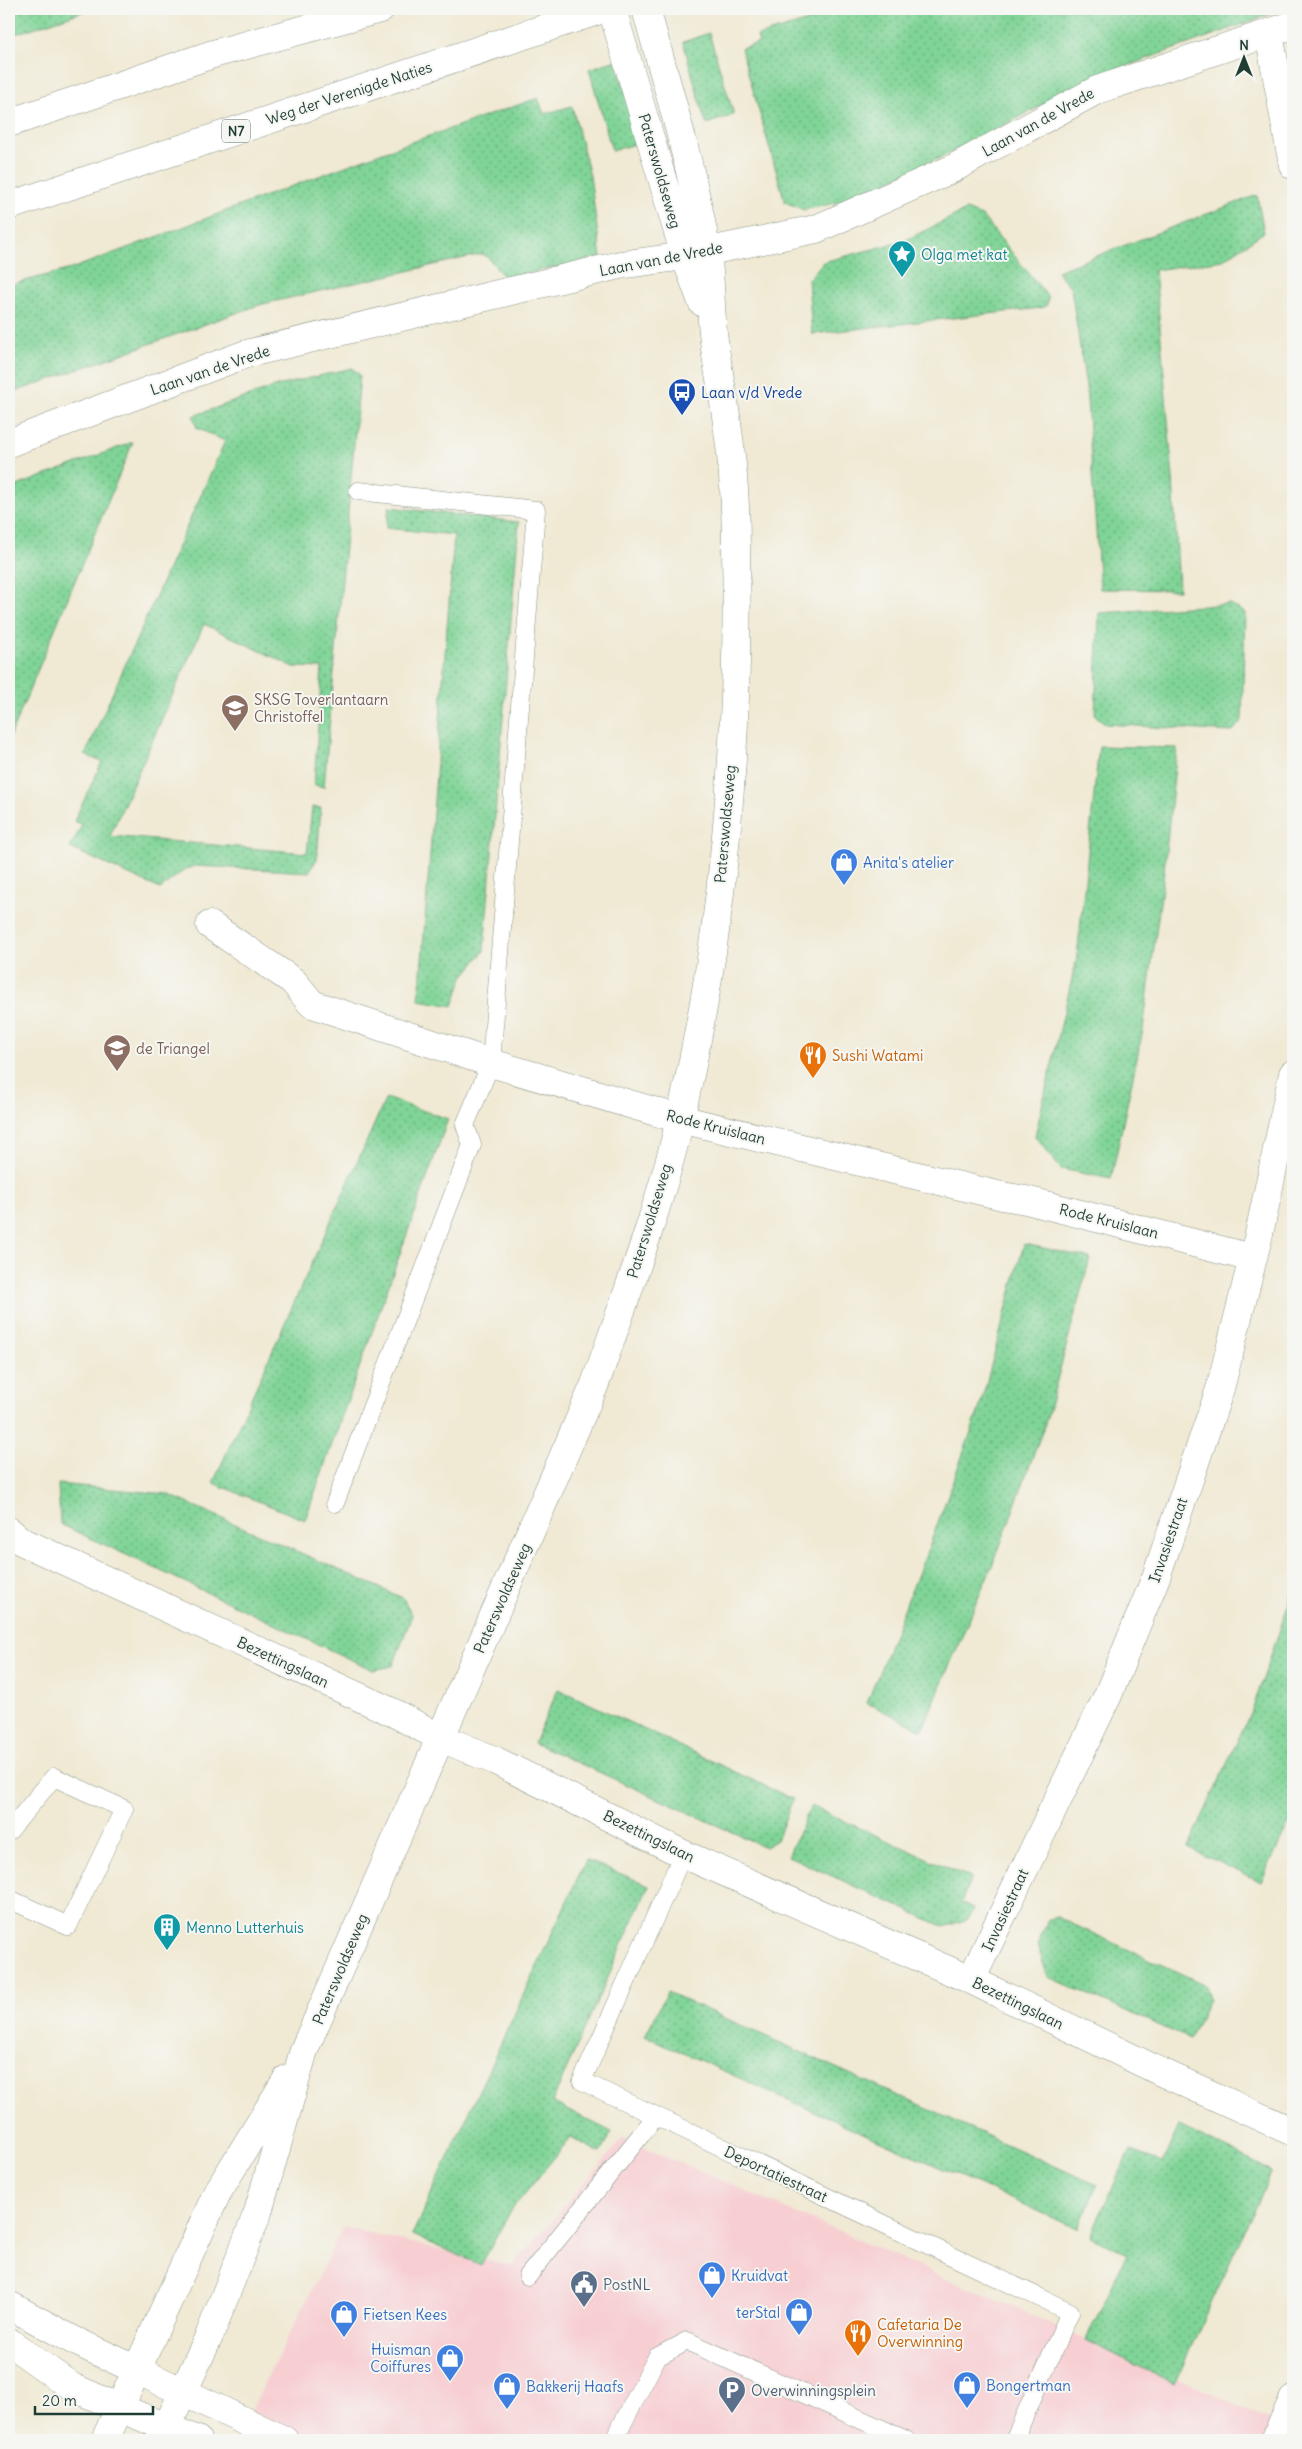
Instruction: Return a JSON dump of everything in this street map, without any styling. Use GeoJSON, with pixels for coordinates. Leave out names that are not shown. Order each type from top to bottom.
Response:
{"type":"FeatureCollection","features":[{"type":"Feature","properties":{"kind":"main road"},"geometry":{"type":"LineString","coordinates":[[9,123],[213,54],[380,9]]}},
{"type":"Feature","properties":{"kind":"main road","name":"Weg der Verenigde Naties"},"geometry":{"type":"LineString","coordinates":[[9,206],[603,9]]}},
{"type":"Feature","properties":{"kind":"main road","name":"Paterswoldseweg"},"geometry":{"type":"LineString","coordinates":[[612,9],[696,253]]}},
{"type":"Feature","properties":{"kind":"main road","name":"Paterswoldseweg"},"geometry":{"type":"LineString","coordinates":[[164,2434],[210,2334],[258,2212],[304,2050],[439,1737],[595,1384],[632,1279],[680,1119],[696,1044],[716,927],[729,791],[735,678],[736,548],[728,426],[713,332],[696,253],[683,144],[646,9]]}},
{"type":"Feature","properties":{"kind":"main road"},"geometry":{"type":"LineString","coordinates":[[1281,30],[1293,165]]}},
{"type":"Feature","properties":{"kind":"main road","name":"Laan van de Vrede"},"geometry":{"type":"LineString","coordinates":[[9,443],[246,354],[620,265],[696,253],[816,230],[952,169],[1097,90],[1281,30]]}},
{"type":"Feature","properties":{"kind":"main road","name":"Rode Kruislaan"},"geometry":{"type":"LineString","coordinates":[[210,925],[293,982],[312,1004],[491,1063],[680,1119],[1002,1196],[1026,1200],[1252,1258]]}},
{"type":"Feature","properties":{"kind":"main road","name":"Invasiestraat"},"geometry":{"type":"LineString","coordinates":[[972,1980],[1108,1695],[1156,1577],[1220,1388],[1259,1234],[1293,1074]]}},
{"type":"Feature","properties":{"kind":"main road","name":"Bezettingslaan"},"geometry":{"type":"LineString","coordinates":[[9,1531],[21,1541],[394,1713],[439,1737],[496,1761],[683,1854],[972,1980],[1159,2071],[1293,2132]]}},
{"type":"Feature","properties":{"kind":"main road","name":"Paterswoldseweg"},"geometry":{"type":"LineString","coordinates":[[105,2440],[217,2193],[304,2050]]}},
{"type":"Feature","properties":{"kind":"main road"},"geometry":{"type":"LineString","coordinates":[[9,2305],[73,2340],[284,2440]]}},
{"type":"Feature","properties":{"kind":"main road"},"geometry":{"type":"LineString","coordinates":[[9,2342],[72,2388],[120,2408],[164,2434],[197,2440]]}},
{"type":"Feature","properties":{"kind":"main road"},"geometry":{"type":"LineString","coordinates":[[1275,2440],[1293,2400]]}},
{"type":"Feature","properties":{"kind":"lane"},"geometry":{"type":"LineString","coordinates":[[336,1503],[472,1145],[465,1125],[491,1063],[536,510],[358,492]]}},
{"type":"Feature","properties":{"kind":"lane"},"geometry":{"type":"LineString","coordinates":[[9,1831],[54,1777],[124,1809],[68,1926],[9,1899]]}},
{"type":"Feature","properties":{"kind":"lane","name":"Deportatiestraat"},"geometry":{"type":"LineString","coordinates":[[683,1854],[582,2081],[1070,2312],[1014,2440]]}},
{"type":"Feature","properties":{"kind":"lane"},"geometry":{"type":"LineString","coordinates":[[528,2276],[656,2116]]}},
{"type":"Feature","properties":{"kind":"lane"},"geometry":{"type":"LineString","coordinates":[[614,2440],[657,2357],[687,2341],[906,2440]]}},
{"type":"Feature","properties":{"kind":"shaded area"},"geometry":{"type":"Polygon","coordinates":[[[623,2138],[1293,2429],[1293,2440],[236,2440],[343,2227],[513,2266],[623,2138]]]}},
{"type":"Feature","properties":{"kind":"green space"},"geometry":{"type":"Polygon","coordinates":[[[9,9],[91,9],[9,36],[9,9]]]}},
{"type":"Feature","properties":{"kind":"green space"},"geometry":{"type":"Polygon","coordinates":[[[849,9],[1285,9],[1099,76],[944,156],[844,201],[804,210],[785,202],[741,48],[759,43],[757,36],[849,9]]]}},
{"type":"Feature","properties":{"kind":"green space"},"geometry":{"type":"Polygon","coordinates":[[[709,33],[734,115],[706,124],[683,42],[709,33]]]}},
{"type":"Feature","properties":{"kind":"green space"},"geometry":{"type":"Polygon","coordinates":[[[616,60],[640,142],[612,151],[589,69],[616,60]]]}},
{"type":"Feature","properties":{"kind":"green space"},"geometry":{"type":"Polygon","coordinates":[[[538,98],[544,114],[572,106],[590,176],[601,257],[511,277],[503,276],[488,257],[482,254],[259,305],[9,394],[9,285],[71,269],[383,152],[538,98]]]}},
{"type":"Feature","properties":{"kind":"green space"},"geometry":{"type":"Polygon","coordinates":[[[1257,195],[1264,232],[1223,260],[1155,270],[1173,478],[1179,590],[1100,589],[1086,386],[1071,288],[1057,271],[1257,195]]]}},
{"type":"Feature","properties":{"kind":"green space"},"geometry":{"type":"Polygon","coordinates":[[[966,210],[982,216],[1048,297],[1047,305],[1041,308],[812,334],[808,280],[823,262],[904,241],[966,210]]]}},
{"type":"Feature","properties":{"kind":"green space"},"geometry":{"type":"Polygon","coordinates":[[[352,368],[360,375],[324,787],[314,785],[322,668],[294,667],[204,624],[110,836],[307,853],[312,807],[321,808],[317,859],[309,872],[195,866],[184,870],[160,889],[70,848],[82,825],[74,821],[102,762],[85,755],[225,441],[197,428],[193,416],[277,386],[352,368]]]}},
{"type":"Feature","properties":{"kind":"green space"},"geometry":{"type":"Polygon","coordinates":[[[133,442],[9,739],[9,489],[133,442]]]}},
{"type":"Feature","properties":{"kind":"green space"},"geometry":{"type":"Polygon","coordinates":[[[389,507],[519,522],[484,951],[463,977],[453,1006],[419,1000],[454,535],[386,528],[389,507]]]}},
{"type":"Feature","properties":{"kind":"green space"},"geometry":{"type":"Polygon","coordinates":[[[1230,604],[1245,613],[1242,720],[1232,732],[1106,724],[1095,715],[1099,613],[1230,604]]]}},
{"type":"Feature","properties":{"kind":"green space"},"geometry":{"type":"Polygon","coordinates":[[[1099,746],[1177,748],[1163,880],[1143,1030],[1111,1179],[1061,1169],[1035,1136],[1077,957],[1099,746]]]}},
{"type":"Feature","properties":{"kind":"green space"},"geometry":{"type":"Polygon","coordinates":[[[386,1098],[448,1119],[305,1520],[213,1483],[386,1098]]]}},
{"type":"Feature","properties":{"kind":"green space"},"geometry":{"type":"Polygon","coordinates":[[[1024,1244],[1090,1258],[1046,1421],[997,1554],[922,1730],[867,1703],[933,1536],[979,1410],[1024,1244]]]}},
{"type":"Feature","properties":{"kind":"green space"},"geometry":{"type":"Polygon","coordinates":[[[58,1484],[167,1494],[403,1598],[412,1615],[393,1666],[373,1670],[60,1524],[58,1484]]]}},
{"type":"Feature","properties":{"kind":"green space"},"geometry":{"type":"Polygon","coordinates":[[[1293,1591],[1293,1815],[1261,1882],[1188,1848],[1254,1705],[1293,1591]]]}},
{"type":"Feature","properties":{"kind":"green space"},"geometry":{"type":"Polygon","coordinates":[[[558,1689],[793,1799],[777,1840],[765,1847],[534,1743],[558,1689]]]}},
{"type":"Feature","properties":{"kind":"green space"},"geometry":{"type":"Polygon","coordinates":[[[811,1806],[971,1878],[961,1903],[973,1909],[968,1919],[944,1927],[788,1856],[811,1806]]]}},
{"type":"Feature","properties":{"kind":"green space"},"geometry":{"type":"Polygon","coordinates":[[[586,1860],[649,1885],[552,2102],[612,2132],[600,2153],[571,2137],[510,2212],[481,2265],[412,2235],[586,1860]]]}},
{"type":"Feature","properties":{"kind":"green space"},"geometry":{"type":"Polygon","coordinates":[[[1057,1917],[1206,1985],[1209,1999],[1190,2039],[1048,1977],[1037,1945],[1048,1919],[1057,1917]]]}},
{"type":"Feature","properties":{"kind":"green space"},"geometry":{"type":"Polygon","coordinates":[[[667,1992],[1097,2185],[1078,2229],[645,2036],[667,1992]]]}},
{"type":"Feature","properties":{"kind":"green space"},"geometry":{"type":"Polygon","coordinates":[[[1179,2126],[1272,2171],[1174,2384],[1086,2340],[1127,2253],[1090,2236],[1130,2150],[1162,2163],[1179,2126]]]}},
{"type":"Feature","properties":{"kind":"place","name":"Olga met kat"},"geometry":{"type":"Point","coordinates":[902,278]}},
{"type":"Feature","properties":{"kind":"place","name":"Laan v/d Vrede"},"geometry":{"type":"Point","coordinates":[682,416]}},
{"type":"Feature","properties":{"kind":"place","name":"SKSG Toverlantaarn Christoffel"},"geometry":{"type":"Point","coordinates":[235,732]}},
{"type":"Feature","properties":{"kind":"place","name":"Anita's atelier"},"geometry":{"type":"Point","coordinates":[844,886]}},
{"type":"Feature","properties":{"kind":"place","name":"de Triangel"},"geometry":{"type":"Point","coordinates":[117,1072]}},
{"type":"Feature","properties":{"kind":"place","name":"Sushi Watami"},"geometry":{"type":"Point","coordinates":[813,1079]}},
{"type":"Feature","properties":{"kind":"place","name":"Menno Lutterhuis"},"geometry":{"type":"Point","coordinates":[167,1951]}},
{"type":"Feature","properties":{"kind":"place","name":"Kruidvat"},"geometry":{"type":"Point","coordinates":[712,2299]}},
{"type":"Feature","properties":{"kind":"place","name":"PostNL"},"geometry":{"type":"Point","coordinates":[584,2308]}},
{"type":"Feature","properties":{"kind":"place","name":"terStal"},"geometry":{"type":"Point","coordinates":[799,2336]}},
{"type":"Feature","properties":{"kind":"place","name":"Fietsen Kees"},"geometry":{"type":"Point","coordinates":[344,2338]}},
{"type":"Feature","properties":{"kind":"place","name":"Cafetaria De Overwinning"},"geometry":{"type":"Point","coordinates":[858,2357]}},
{"type":"Feature","properties":{"kind":"place","name":"Huisman Coiffures"},"geometry":{"type":"Point","coordinates":[450,2382]}},
{"type":"Feature","properties":{"kind":"place","name":"Bongertman"},"geometry":{"type":"Point","coordinates":[967,2409]}},
{"type":"Feature","properties":{"kind":"place","name":"Bakkerij Haafs"},"geometry":{"type":"Point","coordinates":[507,2410]}},
{"type":"Feature","properties":{"kind":"place","name":"Overwinningsplein"},"geometry":{"type":"Point","coordinates":[732,2414]}}]}
